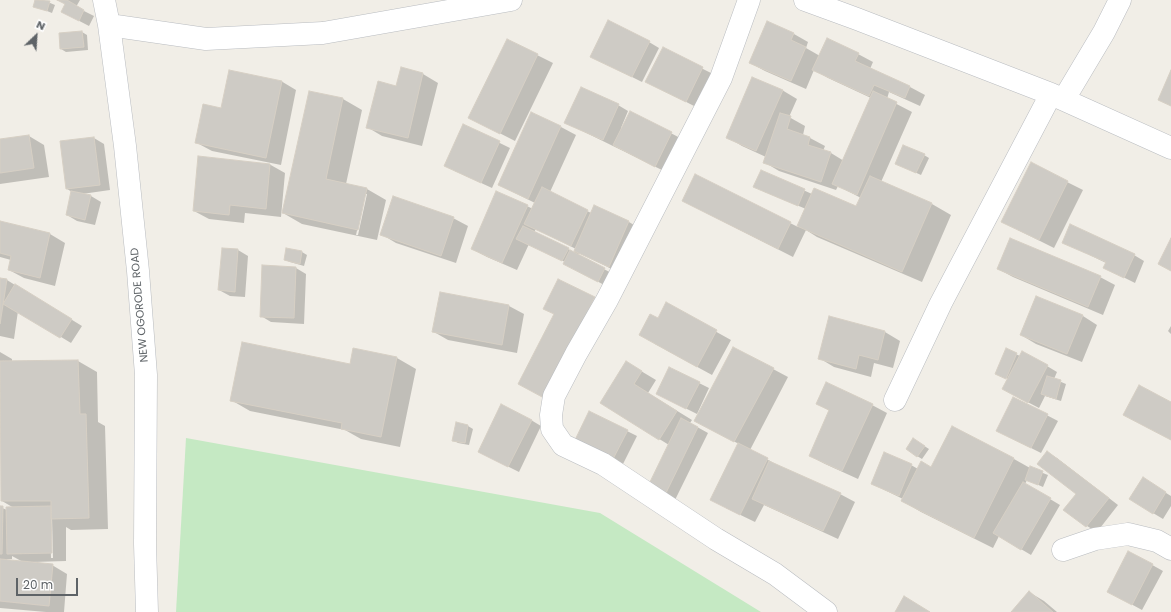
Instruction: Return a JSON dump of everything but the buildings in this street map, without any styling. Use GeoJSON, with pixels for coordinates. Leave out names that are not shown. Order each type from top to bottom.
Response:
{"type":"FeatureCollection","features":[{"type":"Feature","properties":{"kind":"street","name":"NEW OGORODE ROAD"},"geometry":{"type":"LineString","coordinates":[[104,0],[109,25],[125,146],[138,272],[146,375],[147,612]]}},
{"type":"Feature","properties":{"kind":"street"},"geometry":{"type":"LineString","coordinates":[[109,25],[206,39],[323,33],[511,0]]}},
{"type":"Feature","properties":{"kind":"street"},"geometry":{"type":"LineString","coordinates":[[749,0],[721,78],[607,300],[554,396],[551,415],[552,429],[563,444],[603,464],[716,539],[775,574],[826,612]]}},
{"type":"Feature","properties":{"kind":"street"},"geometry":{"type":"LineString","coordinates":[[806,0],[857,18],[1058,97],[1171,148]]}},
{"type":"Feature","properties":{"kind":"street"},"geometry":{"type":"LineString","coordinates":[[895,400],[941,303],[1058,97],[1104,32],[1120,0]]}},
{"type":"Feature","properties":{"kind":"street"},"geometry":{"type":"LineString","coordinates":[[1063,550],[1095,539],[1128,534],[1157,541],[1171,549]]}},
{"type":"Feature","properties":{"kind":"green space"},"geometry":{"type":"Polygon","coordinates":[[[186,438],[600,513],[761,612],[176,612],[186,438]]]}}]}
